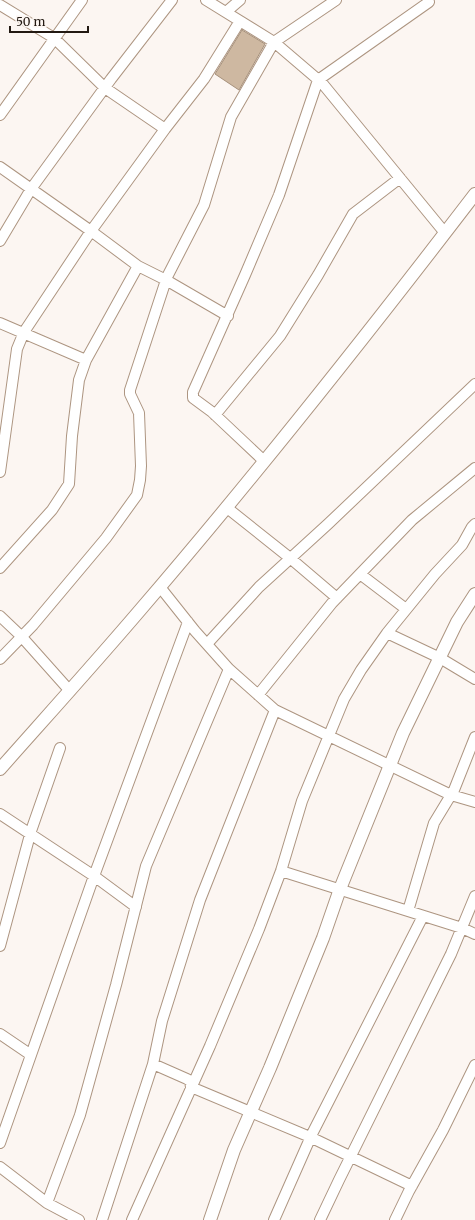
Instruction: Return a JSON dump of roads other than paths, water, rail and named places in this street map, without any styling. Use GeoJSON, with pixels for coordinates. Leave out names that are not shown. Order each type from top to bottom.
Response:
{"type":"FeatureCollection","features":[{"type":"Feature","properties":{"kind":"street"},"geometry":{"type":"LineString","coordinates":[[0,115],[82,0]]}},
{"type":"Feature","properties":{"kind":"street"},"geometry":{"type":"LineString","coordinates":[[0,241],[31,189],[172,0]]}},
{"type":"Feature","properties":{"kind":"street"},"geometry":{"type":"LineString","coordinates":[[206,0],[274,42],[318,80],[445,233]]}},
{"type":"Feature","properties":{"kind":"street"},"geometry":{"type":"LineString","coordinates":[[226,12],[240,0]]}},
{"type":"Feature","properties":{"kind":"street"},"geometry":{"type":"LineString","coordinates":[[0,659],[33,624],[106,538],[139,491],[141,466],[139,413],[130,394],[130,390],[166,280],[204,205],[231,117],[274,42],[336,0]]}},
{"type":"Feature","properties":{"kind":"street"},"geometry":{"type":"LineString","coordinates":[[264,461],[215,415],[193,398],[193,392],[228,316],[279,195],[318,80],[429,2]]}},
{"type":"Feature","properties":{"kind":"street"},"geometry":{"type":"LineString","coordinates":[[0,6],[54,38],[105,88],[164,129]]}},
{"type":"Feature","properties":{"kind":"street"},"geometry":{"type":"LineString","coordinates":[[0,472],[17,349],[24,332],[91,230],[164,129],[204,79],[240,21]]}},
{"type":"Feature","properties":{"kind":"street"},"geometry":{"type":"LineString","coordinates":[[0,167],[91,230],[138,266],[166,280],[228,316]]}},
{"type":"Feature","properties":{"kind":"street"},"geometry":{"type":"LineString","coordinates":[[215,415],[280,336],[318,275],[353,214],[400,178]]}},
{"type":"Feature","properties":{"kind":"street"},"geometry":{"type":"LineString","coordinates":[[0,768],[70,691],[160,587],[336,374],[475,194]]}},
{"type":"Feature","properties":{"kind":"street"},"geometry":{"type":"LineString","coordinates":[[0,568],[52,510],[69,484],[73,423],[78,380],[86,360],[138,266]]}},
{"type":"Feature","properties":{"kind":"street"},"geometry":{"type":"LineString","coordinates":[[0,323],[24,332],[86,360]]}},
{"type":"Feature","properties":{"kind":"street"},"geometry":{"type":"LineString","coordinates":[[207,644],[259,587],[328,524],[475,384]]}},
{"type":"Feature","properties":{"kind":"street"},"geometry":{"type":"LineString","coordinates":[[258,695],[337,598],[412,520],[475,468]]}},
{"type":"Feature","properties":{"kind":"street"},"geometry":{"type":"LineString","coordinates":[[226,507],[337,598]]}},
{"type":"Feature","properties":{"kind":"street"},"geometry":{"type":"LineString","coordinates":[[132,1220],[192,1087],[260,929],[281,870],[302,801],[344,699],[361,670],[387,633],[435,574],[462,546],[475,524]]}},
{"type":"Feature","properties":{"kind":"street"},"geometry":{"type":"LineString","coordinates":[[360,574],[406,609]]}},
{"type":"Feature","properties":{"kind":"street"},"geometry":{"type":"LineString","coordinates":[[160,587],[188,622],[229,668],[275,710],[451,795],[475,802]]}},
{"type":"Feature","properties":{"kind":"street"},"geometry":{"type":"LineString","coordinates":[[210,1220],[234,1150],[323,938],[340,889],[403,733],[457,622],[475,594]]}},
{"type":"Feature","properties":{"kind":"street"},"geometry":{"type":"LineString","coordinates":[[0,616],[21,636],[70,691]]}},
{"type":"Feature","properties":{"kind":"street"},"geometry":{"type":"LineString","coordinates":[[0,1143],[94,876],[188,622]]}},
{"type":"Feature","properties":{"kind":"street"},"geometry":{"type":"LineString","coordinates":[[387,633],[440,658],[475,679]]}},
{"type":"Feature","properties":{"kind":"street"},"geometry":{"type":"LineString","coordinates":[[47,1203],[80,1115],[146,866],[229,668]]}},
{"type":"Feature","properties":{"kind":"street"},"geometry":{"type":"LineString","coordinates":[[102,1220],[153,1064],[162,1021],[200,900],[275,710]]}},
{"type":"Feature","properties":{"kind":"street"},"geometry":{"type":"LineString","coordinates":[[408,911],[434,823],[451,795],[475,737]]}},
{"type":"Feature","properties":{"kind":"street"},"geometry":{"type":"LineString","coordinates":[[0,946],[30,834],[60,748]]}},
{"type":"Feature","properties":{"kind":"street"},"geometry":{"type":"LineString","coordinates":[[0,814],[94,876],[136,907]]}},
{"type":"Feature","properties":{"kind":"street"},"geometry":{"type":"LineString","coordinates":[[281,870],[462,928],[475,934]]}},
{"type":"Feature","properties":{"kind":"street"},"geometry":{"type":"LineString","coordinates":[[320,1220],[451,954],[475,896]]}},
{"type":"Feature","properties":{"kind":"street"},"geometry":{"type":"LineString","coordinates":[[274,1220],[310,1137],[423,916]]}},
{"type":"Feature","properties":{"kind":"street"},"geometry":{"type":"LineString","coordinates":[[0,1034],[31,1055]]}},
{"type":"Feature","properties":{"kind":"street"},"geometry":{"type":"LineString","coordinates":[[153,1064],[187,1079],[190,1081],[192,1087],[310,1137],[412,1186]]}},
{"type":"Feature","properties":{"kind":"street"},"geometry":{"type":"LineString","coordinates":[[395,1220],[443,1130],[475,1065]]}},
{"type":"Feature","properties":{"kind":"street"},"geometry":{"type":"LineString","coordinates":[[0,1167],[47,1203],[79,1220]]}}]}
